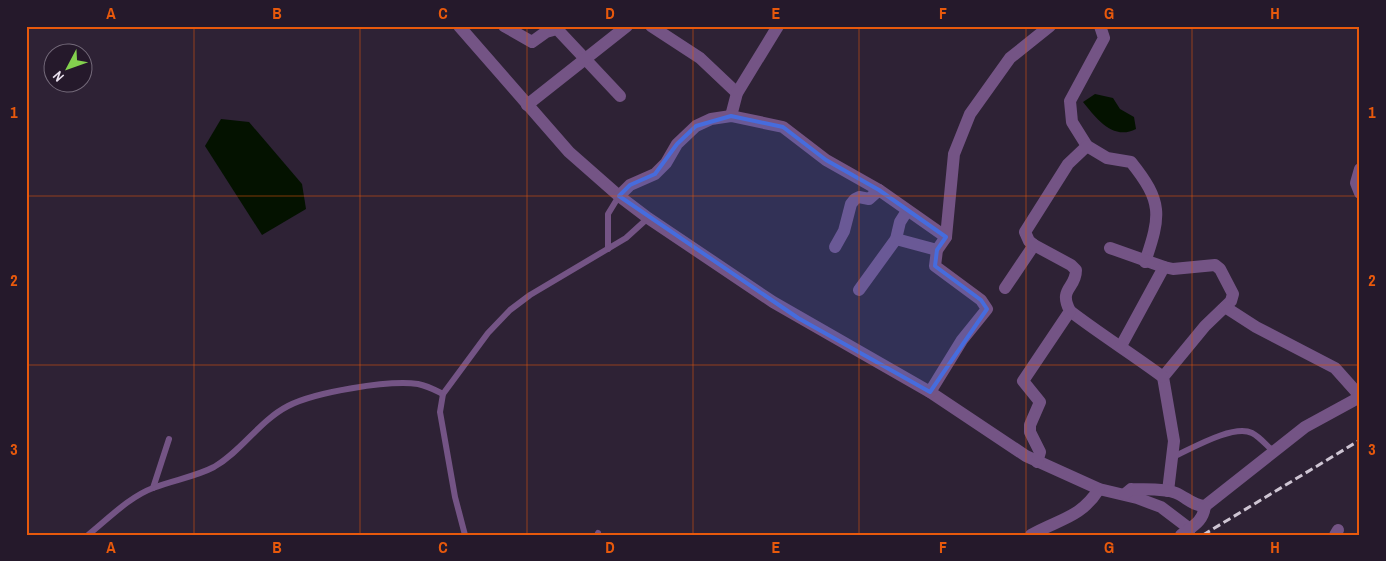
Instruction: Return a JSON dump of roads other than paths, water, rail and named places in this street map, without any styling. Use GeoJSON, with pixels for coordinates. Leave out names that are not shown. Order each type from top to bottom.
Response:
{"type":"FeatureCollection","features":[{"type":"Feature","properties":{"kind":"street"},"geometry":{"type":"LineString","coordinates":[[459,26],[569,152],[619,196],[648,218],[798,318],[930,392],[1037,462],[1098,489],[1125,495],[1162,508],[1185,532],[1204,517],[1205,506]]}},
{"type":"Feature","properties":{"kind":"street"},"geometry":{"type":"LineString","coordinates":[[504,26],[532,42],[546,32],[556,29],[620,96]]}},
{"type":"Feature","properties":{"kind":"street"},"geometry":{"type":"LineString","coordinates":[[527,104],[627,26]]}},
{"type":"Feature","properties":{"kind":"street"},"geometry":{"type":"LineString","coordinates":[[651,26],[700,58],[737,93]]}},
{"type":"Feature","properties":{"kind":"street"},"geometry":{"type":"LineString","coordinates":[[731,116],[737,93],[778,26]]}},
{"type":"Feature","properties":{"kind":"street"},"geometry":{"type":"LineString","coordinates":[[930,392],[962,340],[987,309],[981,300],[935,266],[938,250],[946,237],[954,154],[970,114],[1010,58],[1050,26]]}},
{"type":"Feature","properties":{"kind":"street"},"geometry":{"type":"LineString","coordinates":[[1100,26],[1104,38],[1070,101],[1072,122],[1088,146],[1107,158],[1131,162],[1147,182],[1157,205],[1156,231],[1145,262]]}},
{"type":"Feature","properties":{"kind":"street"},"geometry":{"type":"LineString","coordinates":[[619,196],[630,185],[655,174],[666,163],[677,144],[696,126],[711,119],[731,116],[783,127],[826,160],[879,190],[907,212],[946,237]]}},
{"type":"Feature","properties":{"kind":"street"},"geometry":{"type":"LineString","coordinates":[[1088,146],[1068,164],[1025,232],[1028,241],[1071,265],[1076,270],[1076,275],[1065,294],[1065,301],[1070,311],[1102,336],[1121,346],[1163,377],[1174,440],[1168,491]]}},
{"type":"Feature","properties":{"kind":"street"},"geometry":{"type":"LineString","coordinates":[[1360,169],[1356,183],[1360,193]]}},
{"type":"Feature","properties":{"kind":"street"},"geometry":{"type":"LineString","coordinates":[[835,247],[844,231],[851,204],[859,197],[869,199],[879,190]]}},
{"type":"Feature","properties":{"kind":"street"},"geometry":{"type":"LineString","coordinates":[[859,290],[896,239],[900,222],[907,212]]}},
{"type":"Feature","properties":{"kind":"street"},"geometry":{"type":"LineString","coordinates":[[896,239],[911,245],[938,250]]}},
{"type":"Feature","properties":{"kind":"street"},"geometry":{"type":"LineString","coordinates":[[1005,288],[1034,245]]}},
{"type":"Feature","properties":{"kind":"street"},"geometry":{"type":"LineString","coordinates":[[1110,248],[1145,262],[1173,269],[1215,265],[1220,269],[1233,294],[1233,298],[1204,326],[1163,377]]}},
{"type":"Feature","properties":{"kind":"street"},"geometry":{"type":"LineString","coordinates":[[1121,346],[1164,267]]}},
{"type":"Feature","properties":{"kind":"street"},"geometry":{"type":"LineString","coordinates":[[1125,495],[1131,489],[1168,491],[1175,492],[1198,506],[1205,506],[1305,427],[1360,396],[1334,368],[1256,327],[1225,306]]}},
{"type":"Feature","properties":{"kind":"street"},"geometry":{"type":"LineString","coordinates":[[1037,462],[1040,452],[1030,432],[1030,425],[1040,402],[1023,381],[1070,311]]}},
{"type":"Feature","properties":{"kind":"street"},"geometry":{"type":"LineString","coordinates":[[1030,535],[1081,511],[1090,503],[1098,489]]}},
{"type":"Feature","properties":{"kind":"lane"},"geometry":{"type":"LineString","coordinates":[[608,249],[608,214],[619,196]]}},
{"type":"Feature","properties":{"kind":"lane"},"geometry":{"type":"LineString","coordinates":[[466,535],[455,497],[440,412],[443,394],[488,333],[510,310],[530,295],[626,238],[648,218]]}},
{"type":"Feature","properties":{"kind":"lane"},"geometry":{"type":"LineString","coordinates":[[88,535],[139,495],[153,488],[214,467],[288,406],[312,397],[346,390],[417,384],[429,386],[443,394]]}},
{"type":"Feature","properties":{"kind":"lane"},"geometry":{"type":"LineString","coordinates":[[1173,457],[1228,433],[1238,432],[1251,432],[1273,451]]}},
{"type":"Feature","properties":{"kind":"lane"},"geometry":{"type":"LineString","coordinates":[[153,488],[169,439]]}},
{"type":"Feature","properties":{"kind":"railway"},"geometry":{"type":"LineString","coordinates":[[1203,535],[1360,440]]}}]}
